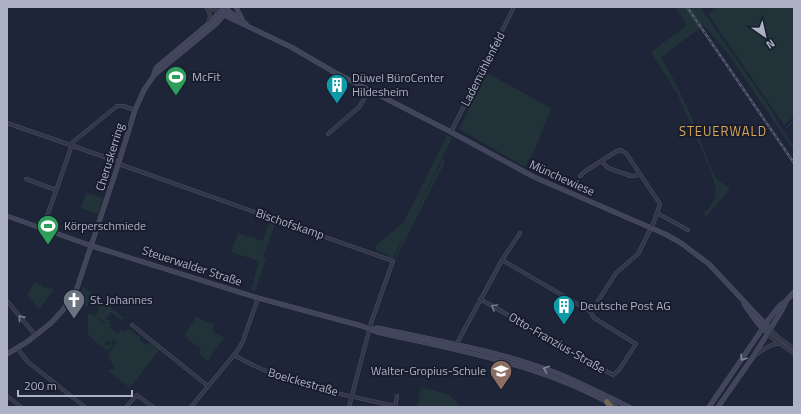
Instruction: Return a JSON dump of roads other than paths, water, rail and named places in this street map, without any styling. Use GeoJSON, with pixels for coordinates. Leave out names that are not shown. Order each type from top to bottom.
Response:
{"type":"FeatureCollection","features":[{"type":"Feature","properties":{"kind":"street"},"geometry":{"type":"LineString","coordinates":[[206,7],[209,10],[210,15],[206,26]]}},
{"type":"Feature","properties":{"kind":"street"},"geometry":{"type":"LineString","coordinates":[[210,7],[222,14]]}},
{"type":"Feature","properties":{"kind":"street","name":"Münchewiese"},"geometry":{"type":"LineString","coordinates":[[236,7],[244,22]]}},
{"type":"Feature","properties":{"kind":"street","name":"Lademühlenfeld"},"geometry":{"type":"LineString","coordinates":[[451,132],[514,7]]}},
{"type":"Feature","properties":{"kind":"street","name":"Cheruskerring"},"geometry":{"type":"LineString","coordinates":[[7,354],[18,349],[36,336],[54,320],[70,300],[80,280],[92,246],[135,110],[144,90],[153,77],[207,31],[222,14],[225,8]]}},
{"type":"Feature","properties":{"kind":"street","name":"Münchewiese"},"geometry":{"type":"LineString","coordinates":[[225,8],[250,26],[369,91],[451,132],[546,183],[651,227],[681,243],[703,259],[770,329]]}},
{"type":"Feature","properties":{"kind":"street","name":"Cheruskerring"},"geometry":{"type":"LineString","coordinates":[[153,77],[156,68],[222,14]]}},
{"type":"Feature","properties":{"kind":"street","name":"Münchewiese"},"geometry":{"type":"LineString","coordinates":[[222,14],[239,23],[250,26]]}},
{"type":"Feature","properties":{"kind":"street"},"geometry":{"type":"LineString","coordinates":[[328,134],[359,107],[369,91]]}},
{"type":"Feature","properties":{"kind":"street"},"geometry":{"type":"LineString","coordinates":[[43,228],[75,140],[117,106],[123,106],[135,110]]}},
{"type":"Feature","properties":{"kind":"street","name":"Bischofskamp"},"geometry":{"type":"LineString","coordinates":[[7,123],[393,261],[371,329]]}},
{"type":"Feature","properties":{"kind":"street"},"geometry":{"type":"LineString","coordinates":[[502,260],[591,312],[616,273],[638,254],[660,204],[624,151],[617,151],[601,160],[580,176]]}},
{"type":"Feature","properties":{"kind":"street"},"geometry":{"type":"LineString","coordinates":[[601,160],[608,168],[631,176],[641,175]]}},
{"type":"Feature","properties":{"kind":"street"},"geometry":{"type":"LineString","coordinates":[[26,179],[56,190]]}},
{"type":"Feature","properties":{"kind":"street"},"geometry":{"type":"LineString","coordinates":[[657,213],[688,230]]}},
{"type":"Feature","properties":{"kind":"street","name":"Steuerwalder Straße"},"geometry":{"type":"LineString","coordinates":[[7,216],[92,246],[258,298],[371,329],[378,328],[456,347],[531,369],[562,380],[616,407]]}},
{"type":"Feature","properties":{"kind":"street"},"geometry":{"type":"LineString","coordinates":[[456,347],[480,299],[502,260],[520,233]]}},
{"type":"Feature","properties":{"kind":"street"},"geometry":{"type":"LineString","coordinates":[[709,407],[762,329],[780,305],[794,292]]}},
{"type":"Feature","properties":{"kind":"street","name":"Münchewiese"},"geometry":{"type":"LineString","coordinates":[[737,294],[767,334]]}},
{"type":"Feature","properties":{"kind":"street"},"geometry":{"type":"LineString","coordinates":[[193,406],[234,355],[242,341],[258,298]]}},
{"type":"Feature","properties":{"kind":"street","name":"Otto-Franzius-Straße"},"geometry":{"type":"LineString","coordinates":[[480,299],[613,375],[619,370],[636,344],[594,318],[591,312]]}},
{"type":"Feature","properties":{"kind":"street"},"geometry":{"type":"LineString","coordinates":[[7,301],[36,336]]}},
{"type":"Feature","properties":{"kind":"street"},"geometry":{"type":"LineString","coordinates":[[718,407],[753,358],[786,301]]}},
{"type":"Feature","properties":{"kind":"street"},"geometry":{"type":"LineString","coordinates":[[132,325],[208,386]]}},
{"type":"Feature","properties":{"kind":"street"},"geometry":{"type":"LineString","coordinates":[[349,407],[371,329]]}},
{"type":"Feature","properties":{"kind":"street"},"geometry":{"type":"LineString","coordinates":[[770,329],[794,349]]}},
{"type":"Feature","properties":{"kind":"street"},"geometry":{"type":"LineString","coordinates":[[767,334],[794,354]]}},
{"type":"Feature","properties":{"kind":"street"},"geometry":{"type":"LineString","coordinates":[[753,358],[770,346],[781,344]]}},
{"type":"Feature","properties":{"kind":"street","name":"Steuerwalder Straße"},"geometry":{"type":"LineString","coordinates":[[456,347],[504,356],[548,369],[592,388],[628,407]]}},
{"type":"Feature","properties":{"kind":"street"},"geometry":{"type":"LineString","coordinates":[[18,349],[28,362],[85,407]]}},
{"type":"Feature","properties":{"kind":"street","name":"Boelckestraße"},"geometry":{"type":"LineString","coordinates":[[234,355],[277,377],[395,407]]}},
{"type":"Feature","properties":{"kind":"street"},"geometry":{"type":"LineString","coordinates":[[126,407],[137,395],[153,407]]}},
{"type":"Feature","properties":{"kind":"street"},"geometry":{"type":"LineString","coordinates":[[7,396],[21,407]]}},
{"type":"Feature","properties":{"kind":"street"},"geometry":{"type":"LineString","coordinates":[[395,407],[397,396]]}},
{"type":"Feature","properties":{"kind":"waterway"},"geometry":{"type":"LineString","coordinates":[[786,128],[794,120]]}},
{"type":"Feature","properties":{"kind":"railway"},"geometry":{"type":"LineString","coordinates":[[687,7],[794,163]]}},
{"type":"Feature","properties":{"kind":"place","name":"McFit"},"geometry":{"type":"Point","coordinates":[176,96]}},
{"type":"Feature","properties":{"kind":"place","name":"Düwel BüroCenter Hildesheim"},"geometry":{"type":"Point","coordinates":[337,104]}},
{"type":"Feature","properties":{"kind":"place","name":"Körperschmiede"},"geometry":{"type":"Point","coordinates":[48,246]}},
{"type":"Feature","properties":{"kind":"place","name":"St. Johannes"},"geometry":{"type":"Point","coordinates":[74,320]}},
{"type":"Feature","properties":{"kind":"place","name":"Deutsche Post AG"},"geometry":{"type":"Point","coordinates":[564,326]}},
{"type":"Feature","properties":{"kind":"place","name":"Walter-Gropius-Schule"},"geometry":{"type":"Point","coordinates":[501,390]}},
{"type":"Feature","properties":{"kind":"district","name":"STEUERWALD"},"geometry":{"type":"Point","coordinates":[723,131]}}]}
